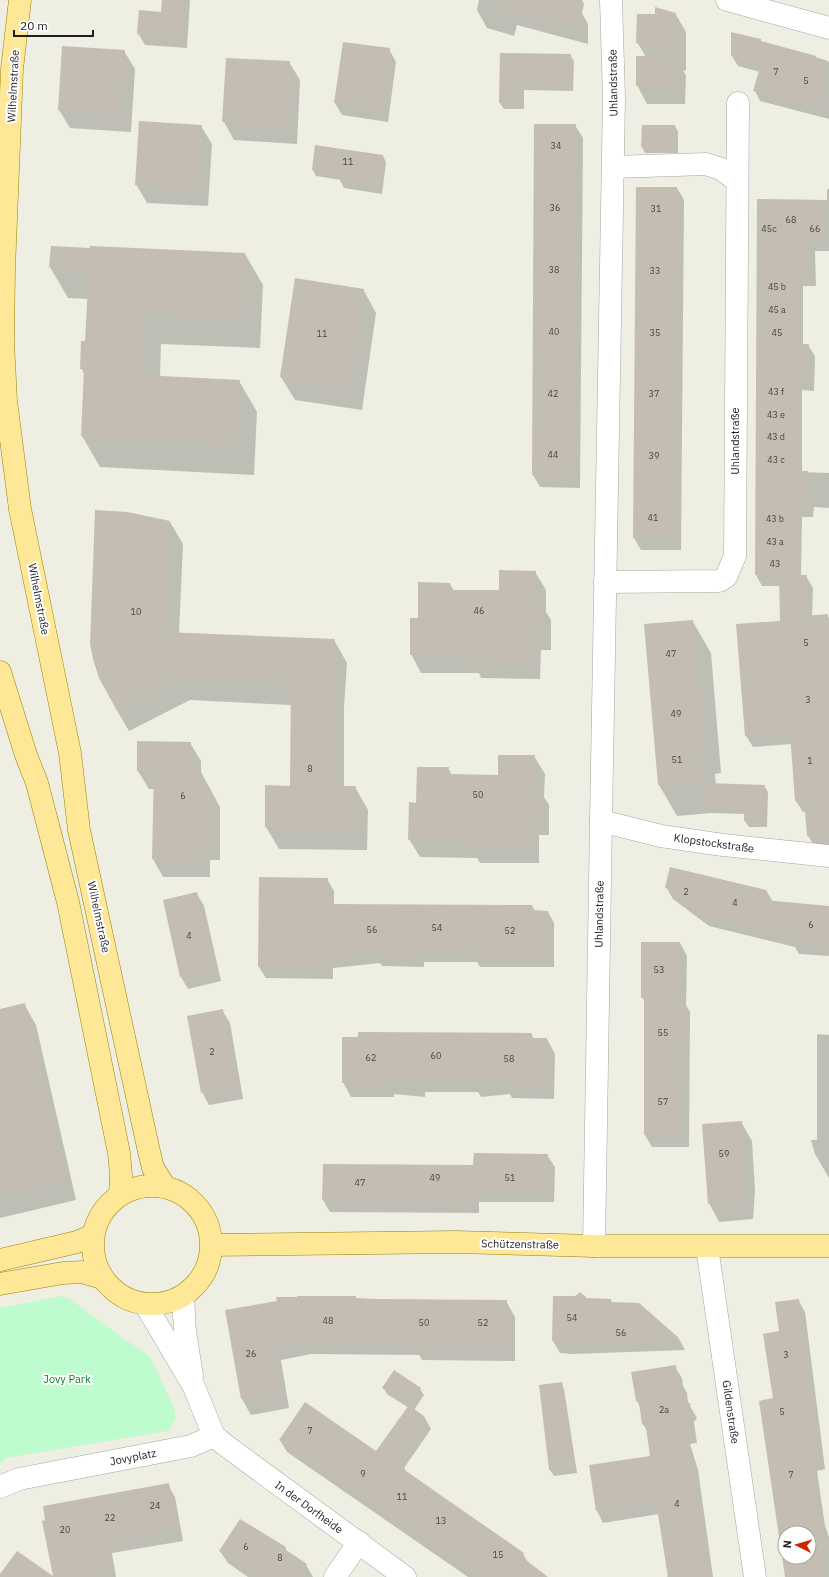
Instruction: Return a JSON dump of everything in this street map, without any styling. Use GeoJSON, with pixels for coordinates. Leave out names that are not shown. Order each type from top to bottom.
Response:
{"type":"FeatureCollection","features":[{"type":"Feature","properties":{"kind":"main road","name":"Wilhelmstraße"},"geometry":{"type":"LineString","coordinates":[[20,0],[12,69],[4,269],[2,341],[6,401],[20,508],[70,753],[79,830],[148,1147],[154,1168],[165,1187]]}},
{"type":"Feature","properties":{"kind":"main road"},"geometry":{"type":"LineString","coordinates":[[0,672],[26,755],[37,783],[68,902],[119,1153],[121,1175],[120,1195]]}},
{"type":"Feature","properties":{"kind":"main road"},"geometry":{"type":"LineString","coordinates":[[153,1185],[165,1187],[177,1190],[196,1204],[208,1223],[212,1246],[210,1259],[206,1271],[198,1283],[183,1296],[164,1304],[145,1304],[133,1302],[116,1293],[102,1278],[94,1259],[93,1235],[98,1219],[110,1203],[120,1195],[140,1186],[153,1185]]}},
{"type":"Feature","properties":{"kind":"main road"},"geometry":{"type":"LineString","coordinates":[[0,1260],[77,1242],[93,1235]]}},
{"type":"Feature","properties":{"kind":"main road","name":"Schützenstraße"},"geometry":{"type":"LineString","coordinates":[[212,1246],[456,1242],[594,1246],[829,1246]]}},
{"type":"Feature","properties":{"kind":"main road"},"geometry":{"type":"LineString","coordinates":[[0,1284],[63,1272],[82,1272],[102,1278]]}},
{"type":"Feature","properties":{"kind":"street","name":"Uhlandstraße"},"geometry":{"type":"LineString","coordinates":[[594,1246],[600,821],[614,98],[611,0]]}},
{"type":"Feature","properties":{"kind":"street"},"geometry":{"type":"LineString","coordinates":[[727,0],[829,28]]}},
{"type":"Feature","properties":{"kind":"street","name":"Uhlandstraße"},"geometry":{"type":"LineString","coordinates":[[605,582],[719,582],[726,577],[732,567],[735,556],[738,103]]}},
{"type":"Feature","properties":{"kind":"street"},"geometry":{"type":"LineString","coordinates":[[613,167],[706,164],[721,169],[737,181]]}},
{"type":"Feature","properties":{"kind":"street","name":"Klopstockstraße"},"geometry":{"type":"LineString","coordinates":[[600,821],[669,837],[723,845],[829,856]]}},
{"type":"Feature","properties":{"kind":"street","name":"Gildenstraße"},"geometry":{"type":"LineString","coordinates":[[706,1247],[755,1577]]}},
{"type":"Feature","properties":{"kind":"street"},"geometry":{"type":"LineString","coordinates":[[183,1296],[185,1332],[194,1387]]}},
{"type":"Feature","properties":{"kind":"street"},"geometry":{"type":"LineString","coordinates":[[145,1304],[194,1387],[214,1436]]}},
{"type":"Feature","properties":{"kind":"street","name":"Jovyplatz"},"geometry":{"type":"LineString","coordinates":[[0,1487],[19,1479],[191,1446],[214,1436]]}},
{"type":"Feature","properties":{"kind":"street","name":"In der Dorfheide"},"geometry":{"type":"LineString","coordinates":[[214,1436],[405,1577]]}},
{"type":"Feature","properties":{"kind":"street"},"geometry":{"type":"LineString","coordinates":[[335,1577],[359,1542]]}},
{"type":"Feature","properties":{"kind":"green space","name":"Jovy Park"},"geometry":{"type":"Polygon","coordinates":[[[61,1296],[70,1299],[124,1339],[150,1356],[174,1408],[176,1419],[167,1431],[5,1458],[0,1464],[0,1308],[61,1296]]]}},
{"type":"Feature","properties":{"kind":"building"},"geometry":{"type":"Polygon","coordinates":[[[162,0],[183,0],[181,37],[137,34],[139,10],[161,12],[162,0]]]}},
{"type":"Feature","properties":{"kind":"building"},"geometry":{"type":"Polygon","coordinates":[[[505,0],[562,0],[578,4],[578,27],[504,7],[505,0]]]}},
{"type":"Feature","properties":{"kind":"building"},"geometry":{"type":"Polygon","coordinates":[[[655,7],[676,13],[676,53],[636,43],[637,14],[655,14],[655,7]]]}},
{"type":"Feature","properties":{"kind":"building"},"geometry":{"type":"Polygon","coordinates":[[[731,32],[761,39],[761,41],[816,56],[815,57],[828,61],[816,107],[753,91],[761,64],[731,56],[731,32]]]}},
{"type":"Feature","properties":{"kind":"building"},"geometry":{"type":"Polygon","coordinates":[[[343,42],[390,48],[381,110],[334,103],[343,42]]]}},
{"type":"Feature","properties":{"kind":"building"},"geometry":{"type":"Polygon","coordinates":[[[62,46],[125,50],[121,114],[58,110],[62,46]]]}},
{"type":"Feature","properties":{"kind":"building"},"geometry":{"type":"Polygon","coordinates":[[[500,53],[571,54],[571,85],[522,84],[521,103],[499,103],[500,53]]]}},
{"type":"Feature","properties":{"kind":"building"},"geometry":{"type":"Polygon","coordinates":[[[636,56],[676,56],[675,86],[636,86],[636,56]]]}},
{"type":"Feature","properties":{"kind":"building"},"geometry":{"type":"Polygon","coordinates":[[[226,58],[290,61],[287,126],[222,122],[226,58]]]}},
{"type":"Feature","properties":{"kind":"building"},"geometry":{"type":"Polygon","coordinates":[[[139,121],[202,125],[198,189],[135,185],[139,121]]]}},
{"type":"Feature","properties":{"kind":"building"},"geometry":{"type":"Polygon","coordinates":[[[534,124],[576,124],[573,476],[532,475],[534,124]]]}},
{"type":"Feature","properties":{"kind":"building"},"geometry":{"type":"Polygon","coordinates":[[[642,125],[675,125],[675,148],[641,147],[642,125]]]}},
{"type":"Feature","properties":{"kind":"building"},"geometry":{"type":"Polygon","coordinates":[[[315,145],[383,155],[379,188],[340,182],[341,175],[312,170],[315,145]]]}},
{"type":"Feature","properties":{"kind":"building"},"geometry":{"type":"Polygon","coordinates":[[[636,187],[677,187],[674,538],[633,538],[636,187]]]}},
{"type":"Feature","properties":{"kind":"building"},"geometry":{"type":"Polygon","coordinates":[[[757,199],[826,200],[826,240],[809,240],[810,275],[797,275],[797,344],[809,344],[808,380],[797,379],[796,471],[808,471],[807,506],[796,506],[795,575],[807,575],[806,616],[828,614],[829,834],[807,836],[804,800],[795,801],[790,733],[745,736],[736,624],[780,621],[779,575],[755,575],[757,199]]]}},
{"type":"Feature","properties":{"kind":"building"},"geometry":{"type":"Polygon","coordinates":[[[51,246],[90,248],[90,246],[245,253],[242,318],[144,313],[141,375],[240,380],[237,444],[81,436],[84,369],[80,369],[81,341],[85,341],[89,269],[49,267],[51,246]]]}},
{"type":"Feature","properties":{"kind":"building"},"geometry":{"type":"Polygon","coordinates":[[[295,278],[364,289],[349,387],[280,377],[295,278]]]}},
{"type":"Feature","properties":{"kind":"building"},"geometry":{"type":"Polygon","coordinates":[[[95,510],[127,512],[170,521],[166,632],[335,639],[332,684],[331,786],[356,786],[355,828],[265,827],[265,785],[290,786],[291,683],[177,678],[116,709],[99,678],[90,644],[95,510]]]}},
{"type":"Feature","properties":{"kind":"building"},"geometry":{"type":"Polygon","coordinates":[[[499,570],[536,571],[536,601],[541,601],[541,632],[531,632],[530,661],[470,660],[470,655],[410,655],[410,618],[418,618],[418,582],[450,583],[450,590],[499,590],[499,570]]]}},
{"type":"Feature","properties":{"kind":"building"},"geometry":{"type":"Polygon","coordinates":[[[693,620],[703,742],[697,743],[701,782],[658,785],[644,624],[693,620]]]}},
{"type":"Feature","properties":{"kind":"building"},"geometry":{"type":"Polygon","coordinates":[[[137,741],[191,742],[191,770],[201,770],[200,788],[210,788],[210,842],[200,842],[200,859],[152,859],[154,771],[137,771],[137,741]]]}},
{"type":"Feature","properties":{"kind":"building"},"geometry":{"type":"Polygon","coordinates":[[[498,755],[535,755],[534,786],[539,786],[539,817],[529,817],[529,845],[468,845],[468,840],[408,840],[409,802],[416,803],[417,767],[449,767],[448,774],[498,775],[498,755]]]}},
{"type":"Feature","properties":{"kind":"building"},"geometry":{"type":"Polygon","coordinates":[[[707,783],[765,785],[764,822],[744,821],[744,808],[706,808],[707,783]]]}},
{"type":"Feature","properties":{"kind":"building"},"geometry":{"type":"Polygon","coordinates":[[[670,867],[766,890],[764,900],[829,906],[829,945],[791,942],[791,936],[701,915],[665,887],[670,867]]]}},
{"type":"Feature","properties":{"kind":"building"},"geometry":{"type":"Polygon","coordinates":[[[259,877],[328,878],[328,904],[532,905],[533,910],[548,911],[548,956],[472,956],[472,950],[418,950],[418,956],[375,955],[375,951],[327,957],[327,968],[258,967],[259,877]]]}},
{"type":"Feature","properties":{"kind":"building"},"geometry":{"type":"Polygon","coordinates":[[[197,892],[215,969],[180,977],[163,900],[197,892]]]}},
{"type":"Feature","properties":{"kind":"building"},"geometry":{"type":"Polygon","coordinates":[[[641,942],[680,942],[681,982],[679,998],[683,998],[682,1135],[644,1135],[644,998],[641,998],[641,942]]]}},
{"type":"Feature","properties":{"kind":"building"},"geometry":{"type":"Polygon","coordinates":[[[25,1003],[65,1179],[0,1194],[0,1009],[25,1003]]]}},
{"type":"Feature","properties":{"kind":"building"},"geometry":{"type":"Polygon","coordinates":[[[223,1009],[237,1087],[201,1093],[187,1016],[223,1009]]]}},
{"type":"Feature","properties":{"kind":"building"},"geometry":{"type":"Polygon","coordinates":[[[358,1032],[532,1033],[532,1038],[547,1038],[547,1084],[503,1083],[503,1080],[471,1083],[471,1078],[418,1078],[418,1083],[386,1080],[386,1083],[342,1083],[342,1037],[358,1037],[358,1032]]]}},
{"type":"Feature","properties":{"kind":"building"},"geometry":{"type":"Polygon","coordinates":[[[742,1121],[745,1172],[743,1201],[708,1204],[702,1124],[742,1121]]]}},
{"type":"Feature","properties":{"kind":"building"},"geometry":{"type":"Polygon","coordinates":[[[474,1153],[548,1154],[548,1190],[473,1189],[472,1201],[322,1200],[323,1164],[473,1165],[474,1153]]]}},
{"type":"Feature","properties":{"kind":"building"},"geometry":{"type":"Polygon","coordinates":[[[580,1292],[587,1298],[611,1299],[611,1302],[639,1303],[679,1338],[565,1342],[552,1341],[553,1296],[575,1296],[580,1292]]]}},
{"type":"Feature","properties":{"kind":"building"},"geometry":{"type":"Polygon","coordinates":[[[356,1296],[356,1298],[376,1299],[507,1300],[507,1345],[412,1345],[415,1340],[301,1339],[272,1344],[281,1392],[241,1399],[225,1310],[277,1301],[276,1297],[356,1296]]]}},
{"type":"Feature","properties":{"kind":"building"},"geometry":{"type":"Polygon","coordinates":[[[799,1299],[819,1457],[811,1459],[819,1517],[821,1517],[827,1552],[821,1553],[825,1577],[785,1577],[783,1565],[817,1565],[817,1525],[777,1525],[759,1401],[773,1398],[763,1334],[779,1331],[775,1302],[799,1299]]]}},
{"type":"Feature","properties":{"kind":"building"},"geometry":{"type":"Polygon","coordinates":[[[676,1365],[677,1380],[680,1380],[683,1397],[691,1405],[687,1409],[691,1431],[684,1432],[691,1457],[709,1577],[668,1577],[656,1502],[596,1511],[589,1465],[650,1456],[646,1427],[642,1424],[639,1403],[636,1401],[631,1372],[676,1365]]]}},
{"type":"Feature","properties":{"kind":"building"},"geometry":{"type":"Polygon","coordinates":[[[394,1370],[421,1388],[410,1406],[382,1388],[394,1370]]]}},
{"type":"Feature","properties":{"kind":"building"},"geometry":{"type":"Polygon","coordinates":[[[562,1382],[574,1467],[549,1470],[539,1385],[562,1382]]]}},
{"type":"Feature","properties":{"kind":"building"},"geometry":{"type":"Polygon","coordinates":[[[305,1402],[376,1451],[409,1405],[425,1417],[398,1456],[406,1471],[524,1553],[522,1557],[548,1577],[478,1577],[279,1440],[305,1402]]]}},
{"type":"Feature","properties":{"kind":"building"},"geometry":{"type":"Polygon","coordinates":[[[169,1483],[177,1528],[105,1541],[111,1574],[96,1577],[0,1577],[0,1574],[17,1551],[53,1576],[42,1521],[45,1520],[43,1506],[169,1483]]]}},
{"type":"Feature","properties":{"kind":"building"},"geometry":{"type":"Polygon","coordinates":[[[240,1519],[286,1547],[286,1550],[307,1564],[298,1577],[258,1577],[219,1551],[240,1519]]]}}]}
